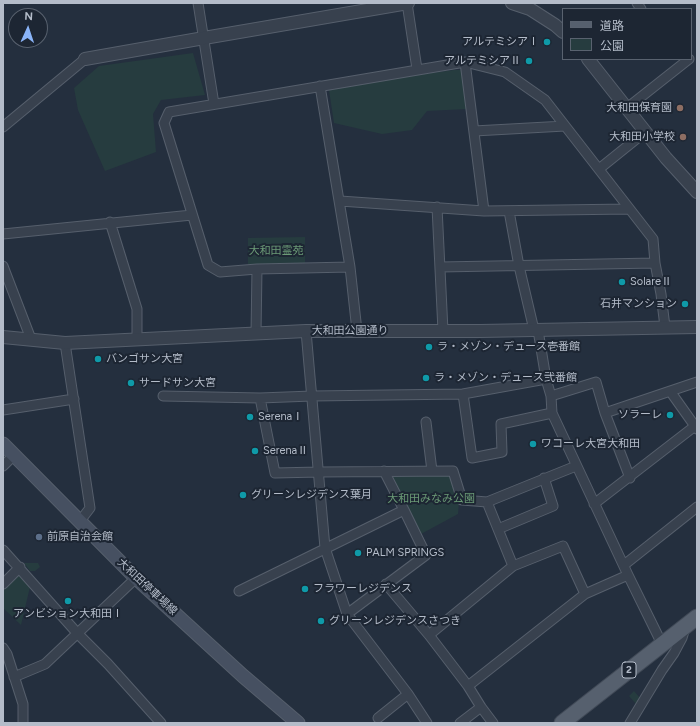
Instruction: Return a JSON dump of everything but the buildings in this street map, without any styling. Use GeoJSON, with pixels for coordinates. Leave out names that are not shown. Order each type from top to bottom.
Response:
{"type":"FeatureCollection","features":[{"type":"Feature","properties":{"kind":"main road","name":"大和田停車場線"},"geometry":{"type":"LineString","coordinates":[[3,444],[136,578],[243,676],[298,723]]}},
{"type":"Feature","properties":{"kind":"main road","name":"2"},"geometry":{"type":"LineString","coordinates":[[562,723],[691,622]]}},
{"type":"Feature","properties":{"kind":"street"},"geometry":{"type":"LineString","coordinates":[[198,3],[214,104]]}},
{"type":"Feature","properties":{"kind":"street"},"geometry":{"type":"LineString","coordinates":[[3,128],[85,59],[407,3],[418,69]]}},
{"type":"Feature","properties":{"kind":"street"},"geometry":{"type":"LineString","coordinates":[[512,3],[531,6],[562,31]]}},
{"type":"Feature","properties":{"kind":"street"},"geometry":{"type":"LineString","coordinates":[[589,60],[666,158],[697,192]]}},
{"type":"Feature","properties":{"kind":"street"},"geometry":{"type":"LineString","coordinates":[[627,108],[687,60]]}},
{"type":"Feature","properties":{"kind":"street"},"geometry":{"type":"LineString","coordinates":[[465,62],[484,211]]}},
{"type":"Feature","properties":{"kind":"street"},"geometry":{"type":"LineString","coordinates":[[350,268],[257,269],[220,272],[208,265],[164,123],[169,112],[465,62],[505,72],[545,100],[653,239],[655,263],[662,294],[665,327]]}},
{"type":"Feature","properties":{"kind":"street"},"geometry":{"type":"LineString","coordinates":[[320,86],[340,201],[350,268],[357,331]]}},
{"type":"Feature","properties":{"kind":"street"},"geometry":{"type":"LineString","coordinates":[[474,131],[565,126]]}},
{"type":"Feature","properties":{"kind":"street"},"geometry":{"type":"LineString","coordinates":[[599,169],[645,132]]}},
{"type":"Feature","properties":{"kind":"street"},"geometry":{"type":"LineString","coordinates":[[340,201],[484,211],[629,209]]}},
{"type":"Feature","properties":{"kind":"street"},"geometry":{"type":"LineString","coordinates":[[437,207],[443,331]]}},
{"type":"Feature","properties":{"kind":"street"},"geometry":{"type":"LineString","coordinates":[[509,211],[519,266],[536,330],[551,396],[552,413],[594,504],[662,644]]}},
{"type":"Feature","properties":{"kind":"street"},"geometry":{"type":"LineString","coordinates":[[3,234],[110,222],[192,215]]}},
{"type":"Feature","properties":{"kind":"street"},"geometry":{"type":"LineString","coordinates":[[110,222],[137,309],[138,339]]}},
{"type":"Feature","properties":{"kind":"street"},"geometry":{"type":"LineString","coordinates":[[440,267],[655,263]]}},
{"type":"Feature","properties":{"kind":"street"},"geometry":{"type":"LineString","coordinates":[[3,266],[31,339]]}},
{"type":"Feature","properties":{"kind":"street"},"geometry":{"type":"LineString","coordinates":[[256,333],[257,269]]}},
{"type":"Feature","properties":{"kind":"street","name":"大和田公園通り"},"geometry":{"type":"LineString","coordinates":[[3,337],[65,343],[306,330],[443,331],[697,327]]}},
{"type":"Feature","properties":{"kind":"street"},"geometry":{"type":"LineString","coordinates":[[306,330],[319,472],[324,548],[347,614],[408,694],[427,723]]}},
{"type":"Feature","properties":{"kind":"street"},"geometry":{"type":"LineString","coordinates":[[65,343],[90,508],[80,521]]}},
{"type":"Feature","properties":{"kind":"street"},"geometry":{"type":"LineString","coordinates":[[162,396],[260,398],[463,394],[546,378]]}},
{"type":"Feature","properties":{"kind":"street"},"geometry":{"type":"LineString","coordinates":[[551,396],[596,382],[630,478]]}},
{"type":"Feature","properties":{"kind":"street"},"geometry":{"type":"LineString","coordinates":[[606,413],[697,382]]}},
{"type":"Feature","properties":{"kind":"street"},"geometry":{"type":"LineString","coordinates":[[594,504],[696,428],[670,391]]}},
{"type":"Feature","properties":{"kind":"street"},"geometry":{"type":"LineString","coordinates":[[463,394],[472,458],[502,452],[501,424],[552,413]]}},
{"type":"Feature","properties":{"kind":"street"},"geometry":{"type":"LineString","coordinates":[[260,398],[275,473],[453,471],[462,500],[487,502],[576,466]]}},
{"type":"Feature","properties":{"kind":"street"},"geometry":{"type":"LineString","coordinates":[[3,410],[74,399]]}},
{"type":"Feature","properties":{"kind":"street"},"geometry":{"type":"LineString","coordinates":[[426,422],[432,471]]}},
{"type":"Feature","properties":{"kind":"street"},"geometry":{"type":"LineString","coordinates":[[3,466],[14,455]]}},
{"type":"Feature","properties":{"kind":"street"},"geometry":{"type":"LineString","coordinates":[[347,614],[426,555],[384,471]]}},
{"type":"Feature","properties":{"kind":"street"},"geometry":{"type":"LineString","coordinates":[[498,529],[553,506],[544,478]]}},
{"type":"Feature","properties":{"kind":"street"},"geometry":{"type":"LineString","coordinates":[[487,502],[513,566]]}},
{"type":"Feature","properties":{"kind":"street"},"geometry":{"type":"LineString","coordinates":[[624,565],[697,508]]}},
{"type":"Feature","properties":{"kind":"street"},"geometry":{"type":"LineString","coordinates":[[239,591],[404,510]]}},
{"type":"Feature","properties":{"kind":"street"},"geometry":{"type":"LineString","coordinates":[[429,635],[513,566],[563,546],[585,594]]}},
{"type":"Feature","properties":{"kind":"street"},"geometry":{"type":"LineString","coordinates":[[3,550],[20,567],[78,634],[108,664],[161,723]]}},
{"type":"Feature","properties":{"kind":"street"},"geometry":{"type":"LineString","coordinates":[[3,584],[20,567]]}},
{"type":"Feature","properties":{"kind":"street"},"geometry":{"type":"LineString","coordinates":[[468,686],[585,594],[628,575]]}},
{"type":"Feature","properties":{"kind":"street"},"geometry":{"type":"LineString","coordinates":[[14,677],[45,664],[136,578]]}},
{"type":"Feature","properties":{"kind":"street"},"geometry":{"type":"LineString","coordinates":[[386,584],[429,635],[468,686],[493,723]]}},
{"type":"Feature","properties":{"kind":"street"},"geometry":{"type":"LineString","coordinates":[[631,722],[674,653],[691,622]]}},
{"type":"Feature","properties":{"kind":"street"},"geometry":{"type":"LineString","coordinates":[[3,648],[7,654],[23,704],[23,723]]}},
{"type":"Feature","properties":{"kind":"street"},"geometry":{"type":"LineString","coordinates":[[378,718],[408,694]]}},
{"type":"Feature","properties":{"kind":"street"},"geometry":{"type":"LineString","coordinates":[[460,723],[481,707]]}},
{"type":"Feature","properties":{"kind":"green space"},"geometry":{"type":"Polygon","coordinates":[[[193,53],[205,95],[161,100],[153,114],[156,152],[105,171],[78,110],[74,88],[99,66],[193,53]]]}},
{"type":"Feature","properties":{"kind":"green space"},"geometry":{"type":"Polygon","coordinates":[[[454,70],[463,70],[467,109],[427,111],[412,130],[382,134],[334,123],[329,90],[454,70]]]}},
{"type":"Feature","properties":{"kind":"green space","name":"大和田霊苑"},"geometry":{"type":"Polygon","coordinates":[[[305,237],[305,264],[248,264],[248,238],[305,237]]]}},
{"type":"Feature","properties":{"kind":"green space","name":"大和田みなみ公園"},"geometry":{"type":"Polygon","coordinates":[[[395,474],[451,474],[459,502],[458,514],[421,534],[393,477],[395,474]]]}},
{"type":"Feature","properties":{"kind":"green space"},"geometry":{"type":"Polygon","coordinates":[[[24,563],[38,563],[40,567],[35,571],[30,571],[24,563]]]}},
{"type":"Feature","properties":{"kind":"green space"},"geometry":{"type":"Polygon","coordinates":[[[17,574],[30,587],[21,625],[3,608],[3,587],[17,574]]]}},
{"type":"Feature","properties":{"kind":"green space"},"geometry":{"type":"Polygon","coordinates":[[[634,691],[640,698],[636,704],[629,696],[634,691]]]}},
{"type":"Feature","properties":{"kind":"place","name":"アルテミシアⅠ"},"geometry":{"type":"Point","coordinates":[547,42]}},
{"type":"Feature","properties":{"kind":"place","name":"アルテミシアⅡ"},"geometry":{"type":"Point","coordinates":[529,61]}},
{"type":"Feature","properties":{"kind":"place","name":"大和田保育園"},"geometry":{"type":"Point","coordinates":[680,108]}},
{"type":"Feature","properties":{"kind":"place","name":"大和田小学校"},"geometry":{"type":"Point","coordinates":[683,137]}},
{"type":"Feature","properties":{"kind":"place","name":"SolareⅡ"},"geometry":{"type":"Point","coordinates":[622,282]}},
{"type":"Feature","properties":{"kind":"place","name":"石井マンション"},"geometry":{"type":"Point","coordinates":[685,304]}},
{"type":"Feature","properties":{"kind":"place","name":"ラ・メゾン・デュース壱番館"},"geometry":{"type":"Point","coordinates":[429,347]}},
{"type":"Feature","properties":{"kind":"place","name":"バンゴサン大宮"},"geometry":{"type":"Point","coordinates":[98,359]}},
{"type":"Feature","properties":{"kind":"place","name":"ラ・メゾン・デュース弐番館"},"geometry":{"type":"Point","coordinates":[426,378]}},
{"type":"Feature","properties":{"kind":"place","name":"サードサン大宮"},"geometry":{"type":"Point","coordinates":[131,383]}},
{"type":"Feature","properties":{"kind":"place","name":"ソラーレ"},"geometry":{"type":"Point","coordinates":[670,415]}},
{"type":"Feature","properties":{"kind":"place","name":"SerenaⅠ"},"geometry":{"type":"Point","coordinates":[250,417]}},
{"type":"Feature","properties":{"kind":"place","name":"ワコーレ大宮大和田"},"geometry":{"type":"Point","coordinates":[533,444]}},
{"type":"Feature","properties":{"kind":"place","name":"SerenaⅡ"},"geometry":{"type":"Point","coordinates":[255,451]}},
{"type":"Feature","properties":{"kind":"place","name":"グリーンレジデンス葉月"},"geometry":{"type":"Point","coordinates":[243,495]}},
{"type":"Feature","properties":{"kind":"place","name":"前原自治会館"},"geometry":{"type":"Point","coordinates":[39,537]}},
{"type":"Feature","properties":{"kind":"place","name":"PALM SPRINGS"},"geometry":{"type":"Point","coordinates":[358,553]}},
{"type":"Feature","properties":{"kind":"place","name":"フラワーレジデンス"},"geometry":{"type":"Point","coordinates":[305,589]}},
{"type":"Feature","properties":{"kind":"place","name":"アンビション大和田Ⅰ"},"geometry":{"type":"Point","coordinates":[68,601]}},
{"type":"Feature","properties":{"kind":"place","name":"グリーンレジデンスさつき"},"geometry":{"type":"Point","coordinates":[321,621]}}]}
